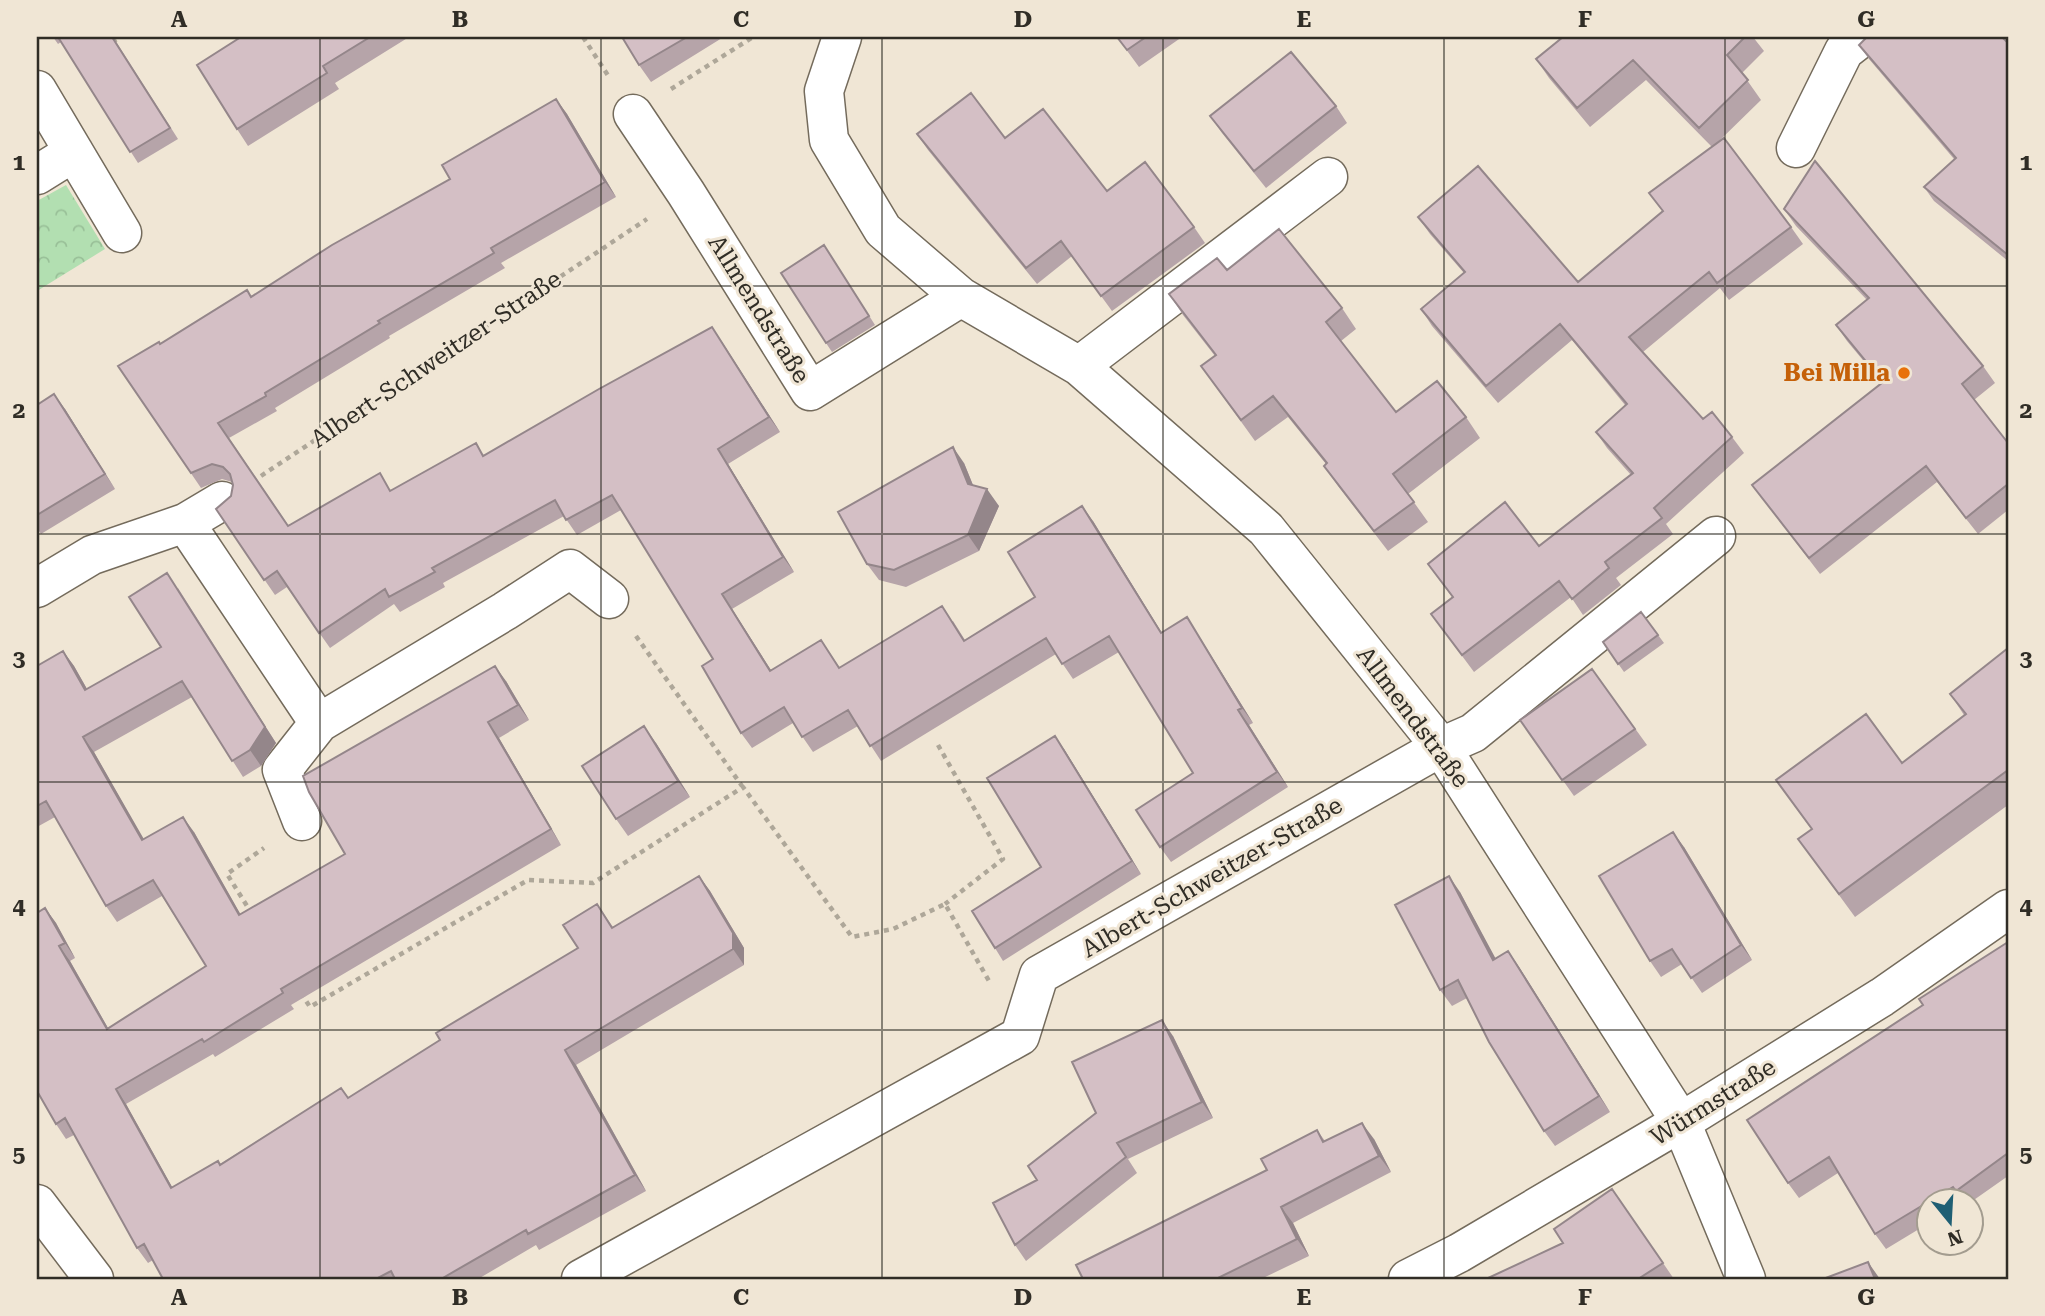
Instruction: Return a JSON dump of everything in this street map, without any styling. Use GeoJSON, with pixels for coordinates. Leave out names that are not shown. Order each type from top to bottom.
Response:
{"type":"FeatureCollection","features":[{"type":"Feature","properties":{"kind":"street","name":"Allmendstraße"},"geometry":{"type":"LineString","coordinates":[[842,37],[824,91],[829,140],[883,230],[961,297],[1079,366],[1266,529],[1441,747],[1681,1122],[1746,1279]]}},
{"type":"Feature","properties":{"kind":"street"},"geometry":{"type":"LineString","coordinates":[[1796,148],[1844,51],[1862,37]]}},
{"type":"Feature","properties":{"kind":"street"},"geometry":{"type":"LineString","coordinates":[[37,90],[122,233]]}},
{"type":"Feature","properties":{"kind":"street","name":"Allmendstraße"},"geometry":{"type":"LineString","coordinates":[[633,114],[686,193],[810,391],[961,297]]}},
{"type":"Feature","properties":{"kind":"street"},"geometry":{"type":"LineString","coordinates":[[37,175],[74,152]]}},
{"type":"Feature","properties":{"kind":"street"},"geometry":{"type":"LineString","coordinates":[[1079,366],[1328,177]]}},
{"type":"Feature","properties":{"kind":"street"},"geometry":{"type":"LineString","coordinates":[[37,588],[92,555],[185,523],[222,501]]}},
{"type":"Feature","properties":{"kind":"street"},"geometry":{"type":"LineString","coordinates":[[185,523],[319,723]]}},
{"type":"Feature","properties":{"kind":"street","name":"Albert-Schweitzer-Straße"},"geometry":{"type":"LineString","coordinates":[[1020,1036],[1040,975],[1441,747],[1473,733],[1716,536]]}},
{"type":"Feature","properties":{"kind":"street"},"geometry":{"type":"LineString","coordinates":[[302,821],[282,770],[319,723],[570,569],[609,599]]}},
{"type":"Feature","properties":{"kind":"street","name":"Würmstraße"},"geometry":{"type":"LineString","coordinates":[[1408,1279],[1459,1254],[1681,1122],[1882,998],[2008,909]]}},
{"type":"Feature","properties":{"kind":"street"},"geometry":{"type":"LineString","coordinates":[[581,1279],[1020,1036]]}},
{"type":"Feature","properties":{"kind":"street"},"geometry":{"type":"LineString","coordinates":[[37,1204],[94,1279]]}},
{"type":"Feature","properties":{"kind":"path"},"geometry":{"type":"LineString","coordinates":[[633,114],[753,37]]}},
{"type":"Feature","properties":{"kind":"path","name":"Albert-Schweitzer-Straße"},"geometry":{"type":"LineString","coordinates":[[222,501],[686,193]]}},
{"type":"Feature","properties":{"kind":"path"},"geometry":{"type":"LineString","coordinates":[[609,599],[852,937],[893,929],[945,904],[1003,859],[938,745]]}},
{"type":"Feature","properties":{"kind":"path"},"geometry":{"type":"LineString","coordinates":[[296,985],[310,1007],[528,880],[593,883],[743,787]]}},
{"type":"Feature","properties":{"kind":"path"},"geometry":{"type":"LineString","coordinates":[[254,919],[227,874],[302,821]]}},
{"type":"Feature","properties":{"kind":"path"},"geometry":{"type":"LineString","coordinates":[[945,904],[1020,1036]]}},
{"type":"Feature","properties":{"kind":"green space"},"geometry":{"type":"Polygon","coordinates":[[[66,185],[105,249],[37,291],[37,201],[66,185]]]}},
{"type":"Feature","properties":{"kind":"building"},"geometry":{"type":"Polygon","coordinates":[[[58,37],[112,37],[170,128],[130,152],[58,37]]]}},
{"type":"Feature","properties":{"kind":"building"},"geometry":{"type":"Polygon","coordinates":[[[241,37],[370,37],[323,66],[327,73],[237,129],[197,65],[241,37]]]}},
{"type":"Feature","properties":{"kind":"building"},"geometry":{"type":"Polygon","coordinates":[[[622,37],[687,37],[639,65],[622,37]]]}},
{"type":"Feature","properties":{"kind":"building"},"geometry":{"type":"Polygon","coordinates":[[[1117,37],[1146,37],[1127,50],[1117,37]]]}},
{"type":"Feature","properties":{"kind":"building"},"geometry":{"type":"Polygon","coordinates":[[[1563,37],[1745,37],[1727,55],[1748,80],[1699,128],[1633,60],[1577,108],[1536,59],[1563,37]]]}},
{"type":"Feature","properties":{"kind":"building"},"geometry":{"type":"Polygon","coordinates":[[[1867,37],[2002,37],[2008,43],[2008,255],[1924,187],[1956,158],[1859,45],[1867,37]]]}},
{"type":"Feature","properties":{"kind":"building"},"geometry":{"type":"Polygon","coordinates":[[[1291,52],[1336,106],[1254,171],[1210,116],[1291,52]]]}},
{"type":"Feature","properties":{"kind":"building"},"geometry":{"type":"Polygon","coordinates":[[[971,93],[1005,138],[1043,109],[1107,191],[1145,162],[1194,227],[1101,296],[1061,241],[1026,268],[917,134],[971,93]]]}},
{"type":"Feature","properties":{"kind":"building"},"geometry":{"type":"Polygon","coordinates":[[[556,99],[605,182],[491,248],[494,253],[378,321],[380,323],[265,393],[266,396],[218,423],[288,526],[380,473],[390,491],[476,443],[483,456],[712,327],[769,417],[718,449],[783,557],[722,594],[770,671],[821,640],[839,668],[942,606],[964,641],[1035,597],[1008,552],[1082,506],[1161,633],[1187,617],[1242,708],[1238,710],[1277,772],[1160,847],[1136,810],[1193,773],[1109,636],[1062,664],[1046,638],[870,746],[848,710],[802,737],[784,707],[741,733],[702,666],[713,659],[612,495],[566,520],[555,500],[432,568],[435,572],[389,597],[385,589],[319,633],[277,571],[264,580],[216,509],[231,496],[233,485],[230,474],[223,467],[212,464],[191,473],[118,366],[159,342],[160,344],[247,290],[251,297],[332,245],[450,179],[442,165],[556,99]]]}},
{"type":"Feature","properties":{"kind":"building"},"geometry":{"type":"Polygon","coordinates":[[[1724,138],[1791,227],[1717,283],[1709,272],[1629,337],[1703,419],[1712,412],[1732,437],[1654,508],[1662,518],[1605,562],[1609,568],[1572,599],[1559,581],[1462,655],[1431,614],[1453,597],[1428,564],[1505,502],[1539,546],[1633,473],[1596,432],[1627,404],[1560,324],[1486,386],[1421,309],[1465,272],[1418,217],[1478,166],[1578,282],[1663,211],[1649,193],[1724,138]]]}},
{"type":"Feature","properties":{"kind":"building"},"geometry":{"type":"Polygon","coordinates":[[[1815,161],[1983,366],[1962,384],[2008,443],[2008,484],[1966,518],[1926,466],[1809,558],[1752,485],[1883,382],[1836,325],[1869,298],[1784,209],[1815,161]]]}},
{"type":"Feature","properties":{"kind":"building"},"geometry":{"type":"Polygon","coordinates":[[[1279,229],[1342,308],[1326,322],[1396,412],[1437,381],[1466,417],[1393,474],[1414,502],[1374,531],[1324,466],[1327,463],[1273,396],[1241,420],[1201,366],[1216,355],[1169,294],[1217,258],[1227,270],[1279,229]]]}},
{"type":"Feature","properties":{"kind":"building"},"geometry":{"type":"Polygon","coordinates":[[[824,245],[869,316],[826,343],[781,273],[824,245]]]}},
{"type":"Feature","properties":{"kind":"building"},"geometry":{"type":"Polygon","coordinates":[[[54,394],[105,474],[37,515],[37,405],[54,394]]]}},
{"type":"Feature","properties":{"kind":"building"},"geometry":{"type":"Polygon","coordinates":[[[953,447],[968,484],[987,489],[968,535],[894,570],[867,564],[838,512],[953,447]]]}},
{"type":"Feature","properties":{"kind":"building"},"geometry":{"type":"Polygon","coordinates":[[[167,573],[265,727],[250,750],[232,761],[182,681],[83,737],[142,840],[183,817],[239,915],[345,854],[309,792],[303,776],[495,666],[518,705],[488,722],[551,829],[281,989],[283,993],[204,1042],[202,1039],[116,1089],[171,1188],[218,1161],[220,1165],[341,1088],[348,1098],[440,1040],[436,1033],[578,948],[563,925],[597,904],[612,928],[699,876],[733,933],[733,949],[565,1050],[635,1175],[528,1234],[526,1230],[441,1279],[395,1279],[391,1271],[376,1279],[163,1279],[144,1244],[137,1248],[65,1118],[56,1124],[37,1091],[37,913],[45,908],[65,943],[59,946],[107,1029],[206,966],[153,880],[106,906],[46,801],[37,806],[37,666],[63,651],[85,690],[161,647],[129,597],[167,573]]]}},
{"type":"Feature","properties":{"kind":"building"},"geometry":{"type":"Polygon","coordinates":[[[1641,612],[1658,635],[1618,664],[1603,642],[1641,612]]]}},
{"type":"Feature","properties":{"kind":"building"},"geometry":{"type":"Polygon","coordinates":[[[2008,648],[2008,770],[1839,894],[1798,839],[1812,829],[1776,780],[1866,714],[1902,763],[1966,714],[1950,694],[2008,648]]]}},
{"type":"Feature","properties":{"kind":"building"},"geometry":{"type":"Polygon","coordinates":[[[1592,669],[1635,729],[1562,780],[1520,720],[1592,669]]]}},
{"type":"Feature","properties":{"kind":"building"},"geometry":{"type":"Polygon","coordinates":[[[644,726],[678,781],[616,819],[582,766],[644,726]]]}},
{"type":"Feature","properties":{"kind":"building"},"geometry":{"type":"Polygon","coordinates":[[[1055,736],[1132,861],[995,948],[972,911],[1041,867],[987,778],[1055,736]]]}},
{"type":"Feature","properties":{"kind":"building"},"geometry":{"type":"Polygon","coordinates":[[[1673,832],[1741,945],[1691,978],[1672,949],[1650,961],[1599,876],[1673,832]]]}},
{"type":"Feature","properties":{"kind":"building"},"geometry":{"type":"Polygon","coordinates":[[[1449,876],[1493,960],[1508,951],[1599,1096],[1544,1131],[1489,1042],[1458,980],[1440,990],[1395,905],[1449,876]]]}},
{"type":"Feature","properties":{"kind":"building"},"geometry":{"type":"Polygon","coordinates":[[[2008,942],[2008,1153],[1963,1186],[1916,1186],[1916,1209],[1875,1234],[1829,1157],[1788,1183],[1747,1120],[1923,1005],[1919,999],[2008,942]]]}},
{"type":"Feature","properties":{"kind":"building"},"geometry":{"type":"Polygon","coordinates":[[[1162,1020],[1202,1102],[1117,1143],[1126,1157],[1015,1245],[993,1203],[1037,1180],[1028,1166],[1096,1113],[1072,1062],[1162,1020]]]}},
{"type":"Feature","properties":{"kind":"building"},"geometry":{"type":"Polygon","coordinates":[[[1362,1123],[1379,1156],[1281,1207],[1297,1239],[1216,1279],[1083,1279],[1076,1265],[1267,1170],[1261,1159],[1317,1130],[1323,1142],[1362,1123]]]}},
{"type":"Feature","properties":{"kind":"building"},"geometry":{"type":"Polygon","coordinates":[[[1612,1189],[1663,1263],[1638,1279],[1486,1279],[1563,1243],[1554,1229],[1612,1189]]]}},
{"type":"Feature","properties":{"kind":"building"},"geometry":{"type":"Polygon","coordinates":[[[1868,1262],[1875,1279],[1823,1279],[1868,1262]]]}},
{"type":"Feature","properties":{"kind":"place","name":"Bei Milla"},"geometry":{"type":"Point","coordinates":[1904,373]}}]}
